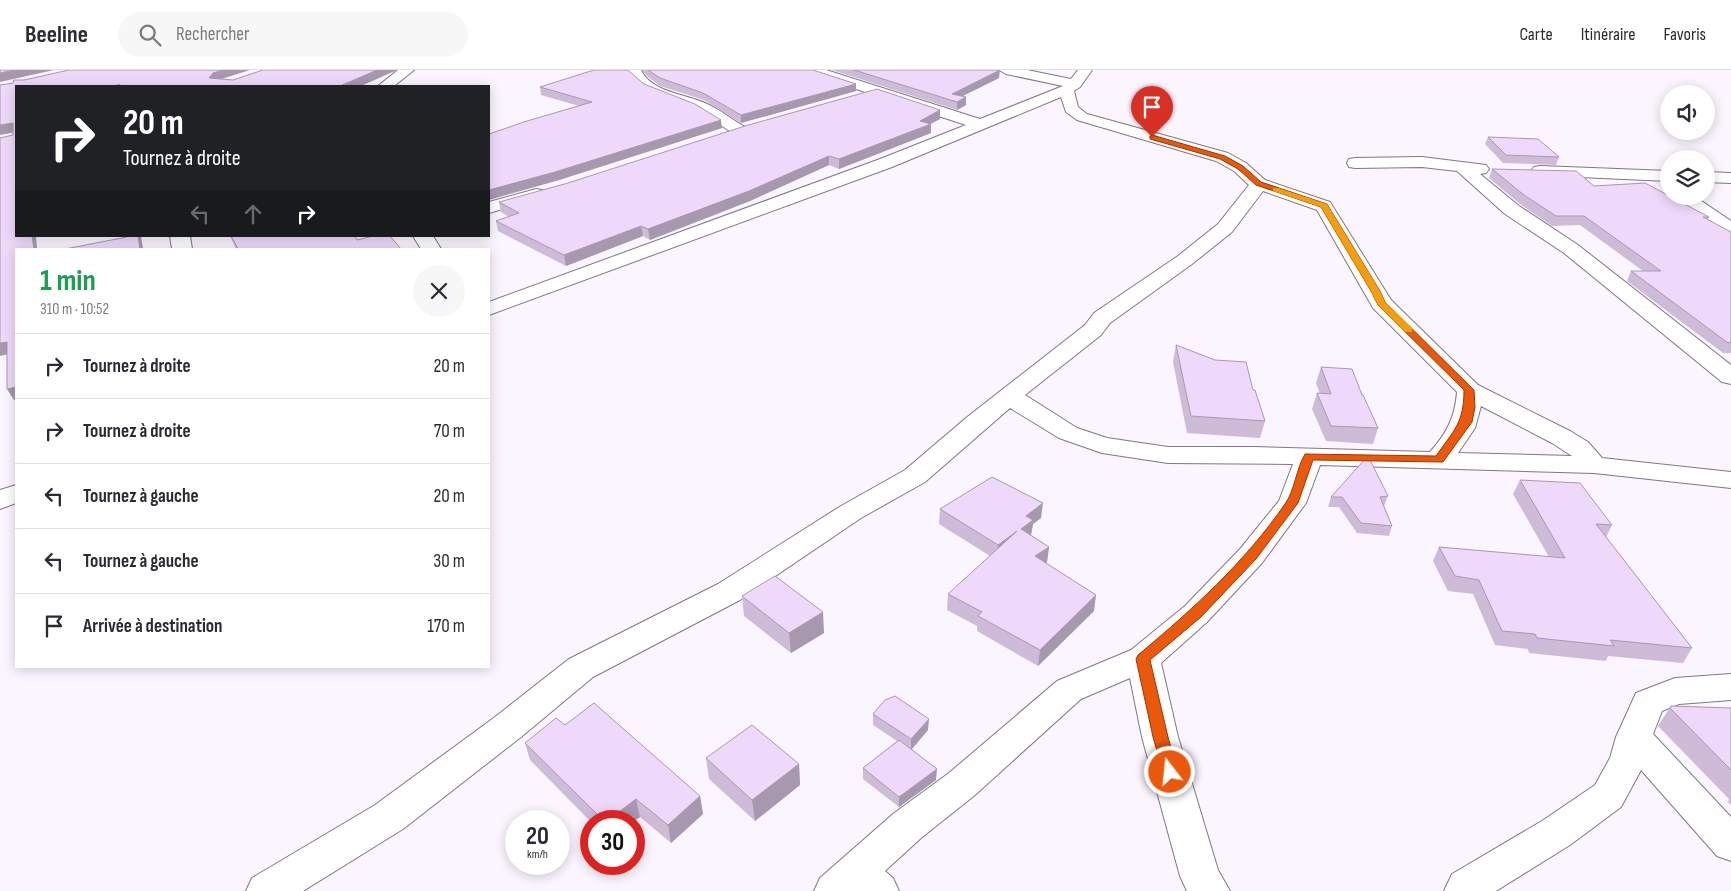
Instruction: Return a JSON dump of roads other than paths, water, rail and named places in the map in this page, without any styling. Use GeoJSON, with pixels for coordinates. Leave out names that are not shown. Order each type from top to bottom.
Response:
{"type":"FeatureCollection","features":[{"type":"Feature","properties":{"kind":"street"},"geometry":{"type":"LineString","coordinates":[[386,85],[407,70]]}},
{"type":"Feature","properties":{"kind":"street"},"geometry":{"type":"LineString","coordinates":[[634,70],[637,77],[649,87],[696,105],[738,130]]}},
{"type":"Feature","properties":{"kind":"street"},"geometry":{"type":"LineString","coordinates":[[812,70],[875,92],[982,125]]}},
{"type":"Feature","properties":{"kind":"street"},"geometry":{"type":"LineString","coordinates":[[1006,70],[1037,73],[1070,87]]}},
{"type":"Feature","properties":{"kind":"street"},"geometry":{"type":"LineString","coordinates":[[490,309],[688,237],[982,125],[1070,87],[1086,70]]}},
{"type":"Feature","properties":{"kind":"street"},"geometry":{"type":"LineString","coordinates":[[1070,87],[1071,109],[1082,117],[1222,157],[1240,167],[1258,184],[1324,206],[1376,291],[1381,304],[1469,390],[1562,437],[1579,448],[1594,465]]}},
{"type":"Feature","properties":{"kind":"street"},"geometry":{"type":"LineString","coordinates":[[847,100],[875,92]]}},
{"type":"Feature","properties":{"kind":"street"},"geometry":{"type":"LineString","coordinates":[[722,136],[756,125]]}},
{"type":"Feature","properties":{"kind":"street"},"geometry":{"type":"LineString","coordinates":[[1355,163],[1422,162],[1463,168],[1492,169]]}},
{"type":"Feature","properties":{"kind":"street"},"geometry":{"type":"LineString","coordinates":[[1463,168],[1512,210],[1571,249],[1731,377]]}},
{"type":"Feature","properties":{"kind":"street"},"geometry":{"type":"LineString","coordinates":[[1521,170],[1660,176]]}},
{"type":"Feature","properties":{"kind":"street"},"geometry":{"type":"LineString","coordinates":[[1648,175],[1660,183]]}},
{"type":"Feature","properties":{"kind":"street"},"geometry":{"type":"LineString","coordinates":[[1715,177],[1731,178]]}},
{"type":"Feature","properties":{"kind":"street"},"geometry":{"type":"LineString","coordinates":[[267,891],[389,817],[508,727],[581,668],[729,592],[851,512],[915,476],[975,423],[1093,330],[1102,318],[1184,260],[1225,228],[1258,184]]}},
{"type":"Feature","properties":{"kind":"street"},"geometry":{"type":"LineString","coordinates":[[490,208],[554,189]]}},
{"type":"Feature","properties":{"kind":"street"},"geometry":{"type":"LineString","coordinates":[[1694,205],[1731,229]]}},
{"type":"Feature","properties":{"kind":"street"},"geometry":{"type":"LineString","coordinates":[[424,237],[430,248]]}},
{"type":"Feature","properties":{"kind":"street"},"geometry":{"type":"LineString","coordinates":[[1439,459],[1466,422],[1469,407],[1469,390]]}},
{"type":"Feature","properties":{"kind":"street"},"geometry":{"type":"LineString","coordinates":[[1009,396],[1068,433],[1102,445],[1168,455],[1439,459],[1594,465],[1731,480]]}},
{"type":"Feature","properties":{"kind":"street"},"geometry":{"type":"LineString","coordinates":[[857,884],[907,826],[962,784],[1069,690],[1143,659],[1196,614],[1251,556],[1292,503],[1309,457]]}},
{"type":"Feature","properties":{"kind":"street"},"geometry":{"type":"LineString","coordinates":[[0,500],[15,493]]}},
{"type":"Feature","properties":{"kind":"street"},"geometry":{"type":"LineString","coordinates":[[1143,659],[1163,746],[1200,876],[1210,891]]}},
{"type":"Feature","properties":{"kind":"street"},"geometry":{"type":"LineString","coordinates":[[1465,891],[1467,887],[1556,833],[1608,796],[1628,760],[1634,737],[1648,702],[1675,691],[1731,687]]}},
{"type":"Feature","properties":{"kind":"street"},"geometry":{"type":"LineString","coordinates":[[1634,737],[1731,844]]}}]}
